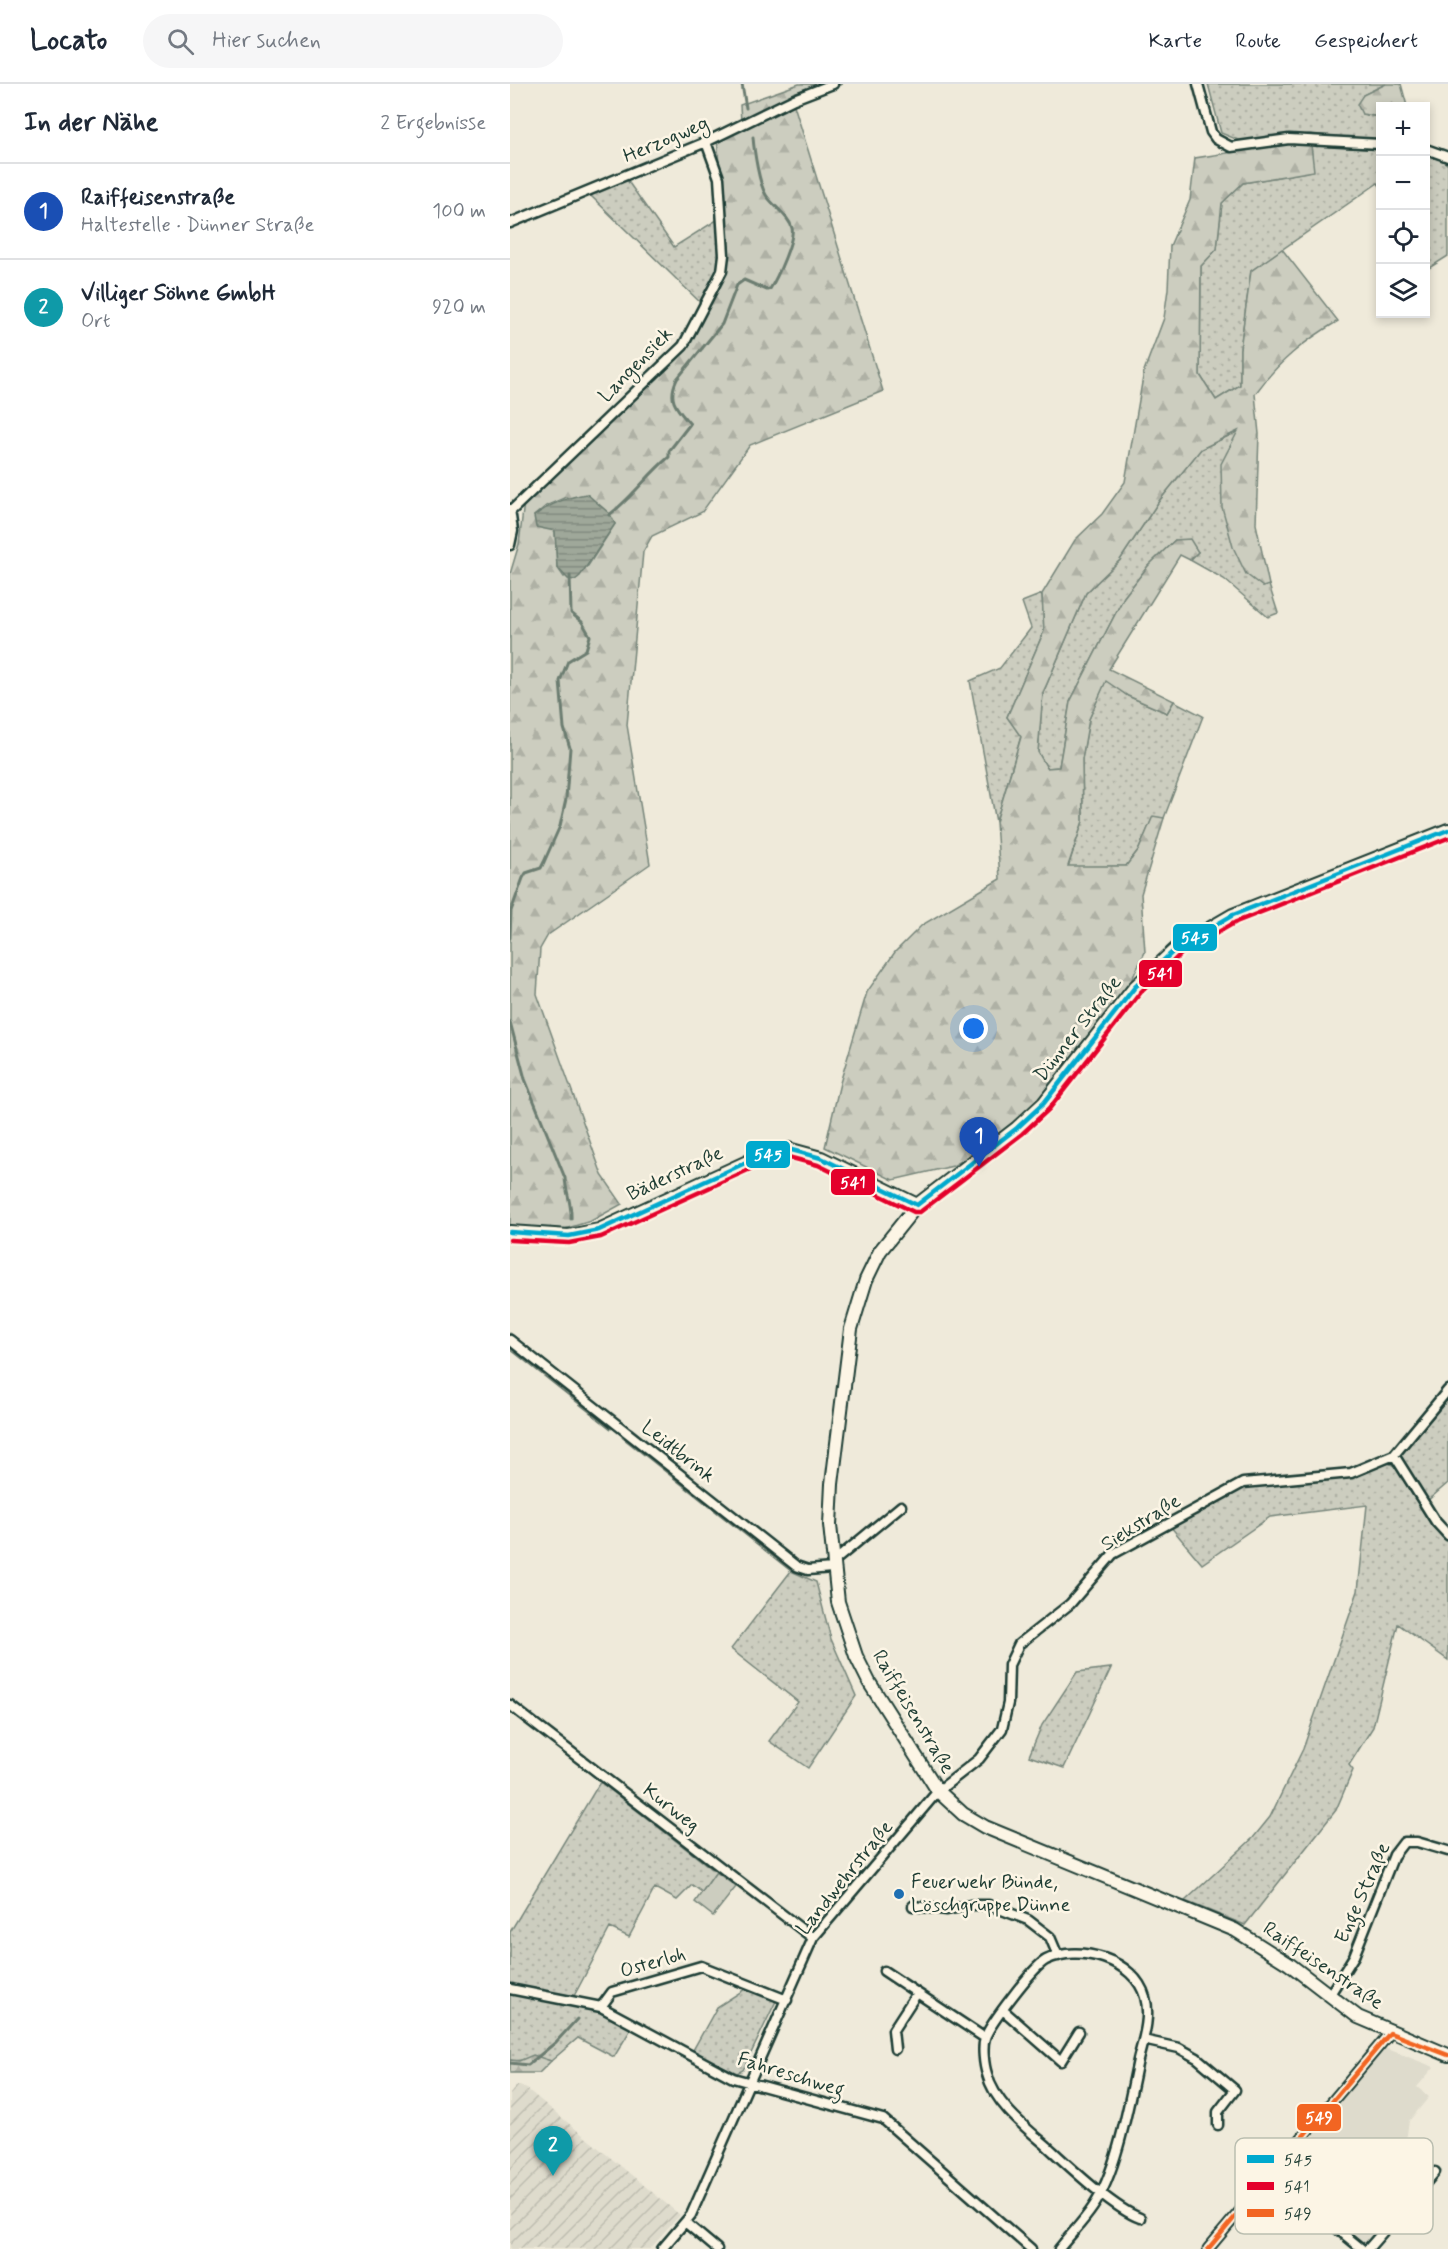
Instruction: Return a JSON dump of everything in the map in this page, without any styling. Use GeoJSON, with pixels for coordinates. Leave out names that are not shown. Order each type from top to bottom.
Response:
{"type":"FeatureCollection","features":[{"type":"Feature","properties":{"kind":"street","name":"Herzogweg"},"geometry":{"type":"LineString","coordinates":[[510,223],[706,142],[794,99],[833,84]]}},
{"type":"Feature","properties":{"kind":"street"},"geometry":{"type":"LineString","coordinates":[[1198,84],[1211,132],[1216,139],[1231,147],[1289,139],[1376,144]]}},
{"type":"Feature","properties":{"kind":"street","name":"Langensiek"},"geometry":{"type":"LineString","coordinates":[[510,545],[513,531],[511,510],[683,346],[722,271],[724,255],[719,178],[706,142]]}},
{"type":"Feature","properties":{"kind":"street"},"geometry":{"type":"LineString","coordinates":[[1430,151],[1448,157]]}},
{"type":"Feature","properties":{"kind":"street","name":"Dünner Straße"},"geometry":{"type":"LineString","coordinates":[[917,1205],[1017,1128],[1044,1103],[1135,987],[1178,947],[1233,915],[1448,830]]}},
{"type":"Feature","properties":{"kind":"street","name":"Bäderstraße"},"geometry":{"type":"LineString","coordinates":[[510,1232],[568,1236],[591,1233],[756,1158],[788,1149],[821,1158],[917,1205]]}},
{"type":"Feature","properties":{"kind":"street","name":"Raiffeisenstraße"},"geometry":{"type":"LineString","coordinates":[[917,1205],[880,1251],[866,1280],[854,1320],[832,1484],[830,1525],[832,1566],[838,1602],[856,1656],[868,1682],[938,1791],[963,1814],[986,1827],[1234,1930],[1289,1964],[1358,2017],[1390,2033],[1448,2055]]}},
{"type":"Feature","properties":{"kind":"street","name":"Leidtbrink"},"geometry":{"type":"LineString","coordinates":[[510,1340],[796,1566],[808,1570],[832,1566]]}},
{"type":"Feature","properties":{"kind":"street","name":"Siekstraße"},"geometry":{"type":"LineString","coordinates":[[938,1791],[979,1759],[1002,1728],[1008,1703],[1009,1665],[1018,1644],[1070,1604],[1113,1554],[1244,1483],[1351,1473],[1394,1455],[1448,1390]]}},
{"type":"Feature","properties":{"kind":"street"},"geometry":{"type":"LineString","coordinates":[[1394,1455],[1436,1522],[1448,1535]]}},
{"type":"Feature","properties":{"kind":"street"},"geometry":{"type":"LineString","coordinates":[[832,1566],[901,1506]]}},
{"type":"Feature","properties":{"kind":"street","name":"Kurweg"},"geometry":{"type":"LineString","coordinates":[[510,1705],[813,1938]]}},
{"type":"Feature","properties":{"kind":"street","name":"Landwehrstraße"},"geometry":{"type":"LineString","coordinates":[[662,2249],[686,2223],[813,1938],[938,1791]]}},
{"type":"Feature","properties":{"kind":"street","name":"Enge Straße"},"geometry":{"type":"LineString","coordinates":[[1329,1996],[1354,1956],[1394,1855],[1404,1842],[1417,1842],[1448,1851]]}},
{"type":"Feature","properties":{"kind":"street"},"geometry":{"type":"LineString","coordinates":[[914,1906],[947,1910],[970,1905],[989,1905],[1028,1920],[1050,1937],[1058,1956]]}},
{"type":"Feature","properties":{"kind":"street"},"geometry":{"type":"LineString","coordinates":[[1059,2249],[1094,2206],[1101,2191],[1128,2103],[1147,2015],[1145,1997],[1139,1984],[1125,1969],[1109,1960],[1088,1954],[1058,1956],[1046,1960],[1035,1968],[985,2038],[987,2075],[999,2097],[1026,2128],[1101,2191],[1126,2212],[1140,2218]]}},
{"type":"Feature","properties":{"kind":"street","name":"Osterloh"},"geometry":{"type":"LineString","coordinates":[[601,2007],[612,1992],[701,1966],[787,2000]]}},
{"type":"Feature","properties":{"kind":"street"},"geometry":{"type":"LineString","coordinates":[[884,1971],[985,2038]]}},
{"type":"Feature","properties":{"kind":"street","name":"Fahreschweg"},"geometry":{"type":"LineString","coordinates":[[510,1989],[601,2007],[733,2078],[883,2119],[1031,2249]]}},
{"type":"Feature","properties":{"kind":"street"},"geometry":{"type":"LineString","coordinates":[[895,2049],[894,2030],[917,1993]]}},
{"type":"Feature","properties":{"kind":"street"},"geometry":{"type":"LineString","coordinates":[[1004,2011],[1061,2061],[1079,2032]]}},
{"type":"Feature","properties":{"kind":"street"},"geometry":{"type":"LineString","coordinates":[[1302,2138],[1390,2033]]}},
{"type":"Feature","properties":{"kind":"street"},"geometry":{"type":"LineString","coordinates":[[1143,2040],[1179,2048],[1197,2058],[1235,2090],[1218,2112],[1218,2125]]}},
{"type":"Feature","properties":{"kind":"street"},"geometry":{"type":"LineString","coordinates":[[1209,2249],[1235,2218]]}},
{"type":"Feature","properties":{"kind":"street"},"geometry":{"type":"LineString","coordinates":[[686,2223],[717,2249]]}},
{"type":"Feature","properties":{"kind":"street"},"geometry":{"type":"LineString","coordinates":[[1344,2234],[1362,2249]]}},
{"type":"Feature","properties":{"kind":"street"},"geometry":{"type":"LineString","coordinates":[[1368,2249],[1381,2234]]}},
{"type":"Feature","properties":{"kind":"shaded area"},"geometry":{"type":"Polygon","coordinates":[[[587,494],[610,514],[615,524],[580,576],[575,580],[568,579],[557,567],[555,531],[536,527],[534,516],[559,502],[587,494]]]}},
{"type":"Feature","properties":{"kind":"shaded area"},"geometry":{"type":"Polygon","coordinates":[[[1385,2048],[1434,2067],[1417,2087],[1429,2097],[1409,2121],[1406,2138],[1317,2138],[1313,2135],[1385,2048]]]}},
{"type":"Feature","properties":{"kind":"shaded area"},"geometry":{"type":"Polygon","coordinates":[[[517,2085],[527,2089],[680,2215],[650,2249],[510,2249],[510,2094],[517,2085]]]}},
{"type":"Feature","properties":{"kind":"shaded area"},"geometry":{"type":"Polygon","coordinates":[[[1349,2234],[1376,2234],[1365,2247],[1349,2234]]]}},
{"type":"Feature","properties":{"kind":"green space"},"geometry":{"type":"Polygon","coordinates":[[[799,84],[842,84],[794,105],[883,391],[750,445],[702,512],[652,536],[643,552],[627,725],[650,864],[548,935],[540,949],[537,994],[602,1175],[622,1204],[591,1221],[558,1231],[510,1226],[510,574],[519,544],[524,502],[681,352],[705,312],[726,265],[717,137],[741,121],[740,105],[799,84]],[[566,497],[546,506],[534,516],[555,530],[557,567],[564,577],[588,566],[615,524],[566,497]]]}},
{"type":"Feature","properties":{"kind":"green space"},"geometry":{"type":"Polygon","coordinates":[[[1208,84],[1386,84],[1363,95],[1362,114],[1376,116],[1376,141],[1310,134],[1243,142],[1221,133],[1208,84]]]}},
{"type":"Feature","properties":{"kind":"green space"},"geometry":{"type":"Polygon","coordinates":[[[1386,84],[1401,84],[1406,102],[1376,102],[1376,116],[1362,114],[1357,104],[1363,95],[1386,84]]]}},
{"type":"Feature","properties":{"kind":"green space"},"geometry":{"type":"Polygon","coordinates":[[[1292,143],[1311,145],[1314,171],[1243,183],[1222,203],[1217,249],[1201,266],[1200,375],[1216,400],[1240,385],[1240,349],[1251,271],[1282,249],[1338,321],[1292,353],[1255,394],[1259,434],[1256,524],[1269,585],[1263,587],[1246,574],[1233,547],[1222,507],[1221,464],[1238,431],[1201,449],[1159,501],[1120,560],[1086,593],[1043,693],[1038,752],[1047,768],[1059,767],[1070,702],[1124,597],[1148,566],[1175,540],[1190,539],[1198,552],[1190,560],[1180,555],[1109,669],[1174,701],[1167,713],[1128,696],[1106,681],[1089,719],[1082,759],[1083,821],[1068,866],[1126,866],[1139,849],[1153,816],[1164,818],[1141,894],[1145,952],[1129,985],[1046,1096],[976,1152],[953,1166],[893,1180],[825,1147],[840,1083],[867,992],[895,952],[922,925],[1000,879],[996,822],[1021,737],[1007,717],[1044,631],[1042,594],[1075,540],[1102,514],[1125,482],[1144,371],[1164,318],[1170,246],[1190,200],[1195,158],[1292,143]]]}},
{"type":"Feature","properties":{"kind":"green space"},"geometry":{"type":"Polygon","coordinates":[[[1311,145],[1376,150],[1376,184],[1251,271],[1240,349],[1240,385],[1216,400],[1200,375],[1201,266],[1217,249],[1222,203],[1243,183],[1313,171],[1311,145]]]}},
{"type":"Feature","properties":{"kind":"green space"},"geometry":{"type":"Polygon","coordinates":[[[1430,154],[1434,154],[1448,165],[1448,256],[1430,267],[1430,154]]]}},
{"type":"Feature","properties":{"kind":"green space"},"geometry":{"type":"Polygon","coordinates":[[[627,180],[674,247],[723,216],[726,265],[707,309],[590,195],[627,180]]]}},
{"type":"Feature","properties":{"kind":"green space"},"geometry":{"type":"Polygon","coordinates":[[[1239,431],[1263,587],[1269,585],[1278,613],[1268,617],[1224,579],[1190,560],[1198,552],[1175,540],[1148,566],[1124,597],[1070,702],[1059,767],[1047,768],[1038,752],[1043,693],[1086,593],[1120,560],[1159,501],[1201,449],[1239,431]]]}},
{"type":"Feature","properties":{"kind":"green space"},"geometry":{"type":"Polygon","coordinates":[[[1042,594],[1044,631],[1007,717],[1021,736],[996,822],[970,681],[1000,668],[1031,628],[1022,602],[1042,594]]]}},
{"type":"Feature","properties":{"kind":"green space"},"geometry":{"type":"Polygon","coordinates":[[[1106,680],[1128,696],[1167,713],[1174,701],[1203,716],[1164,818],[1153,817],[1139,849],[1126,866],[1068,867],[1083,821],[1082,759],[1089,719],[1106,680]]]}},
{"type":"Feature","properties":{"kind":"green space"},"geometry":{"type":"Polygon","coordinates":[[[1448,1399],[1448,1483],[1427,1501],[1400,1456],[1448,1399]]]}},
{"type":"Feature","properties":{"kind":"green space"},"geometry":{"type":"Polygon","coordinates":[[[1388,1463],[1395,1466],[1432,1526],[1448,1543],[1448,1660],[1398,1624],[1373,1727],[1349,1765],[1353,1770],[1336,1810],[1245,1925],[1185,1901],[1253,1838],[1270,1817],[1303,1749],[1358,1591],[1367,1505],[1270,1517],[1202,1564],[1170,1526],[1244,1485],[1352,1478],[1388,1463]]]}},
{"type":"Feature","properties":{"kind":"green space"},"geometry":{"type":"Polygon","coordinates":[[[791,1571],[816,1582],[831,1639],[856,1696],[808,1768],[769,1741],[798,1702],[731,1649],[791,1571]]]}},
{"type":"Feature","properties":{"kind":"green space"},"geometry":{"type":"Polygon","coordinates":[[[1111,1668],[1064,1768],[1029,1756],[1042,1725],[1077,1672],[1111,1668]]]}},
{"type":"Feature","properties":{"kind":"green space"},"geometry":{"type":"Polygon","coordinates":[[[600,1782],[716,1872],[702,1892],[692,1885],[677,1900],[655,1888],[629,1937],[610,1928],[574,1996],[510,1985],[510,1932],[600,1782]]]}},
{"type":"Feature","properties":{"kind":"green space"},"geometry":{"type":"Polygon","coordinates":[[[716,1872],[736,1887],[713,1916],[695,1902],[716,1872]]]}},
{"type":"Feature","properties":{"kind":"green space"},"geometry":{"type":"Polygon","coordinates":[[[745,1989],[776,2001],[743,2070],[737,2073],[692,2052],[717,2007],[745,1989]]]}},
{"type":"Feature","properties":{"kind":"green space"},"geometry":{"type":"Polygon","coordinates":[[[510,1994],[597,2009],[634,2024],[614,2057],[578,2038],[551,2061],[538,2058],[510,2060],[510,1994]]]}},
{"type":"Feature","properties":{"kind":"green space"},"geometry":{"type":"Polygon","coordinates":[[[533,2055],[551,2061],[539,2073],[510,2073],[510,2060],[519,2061],[533,2055]]]}},
{"type":"Feature","properties":{"kind":"waterway"},"geometry":{"type":"LineString","coordinates":[[742,84],[746,108]]}},
{"type":"Feature","properties":{"kind":"waterway"},"geometry":{"type":"LineString","coordinates":[[609,515],[669,457],[669,451],[690,424],[674,403],[674,386],[677,379],[722,324],[737,285],[744,280],[767,290],[770,289],[785,258],[791,241],[792,228],[788,219],[763,190],[753,137]]}},
{"type":"Feature","properties":{"kind":"waterway"},"geometry":{"type":"LineString","coordinates":[[510,938],[511,911],[523,878],[526,873],[541,868],[560,826],[566,799],[570,748],[564,728],[560,681],[568,661],[586,650],[590,636],[582,622],[571,613],[570,576]]}},
{"type":"Feature","properties":{"kind":"waterway"},"geometry":{"type":"LineString","coordinates":[[510,1022],[525,1079],[565,1178],[571,1219]]}},
{"type":"Feature","properties":{"kind":"waterway"},"geometry":{"type":"LineString","coordinates":[[510,1334],[611,1415]]}},
{"type":"Feature","properties":{"kind":"waterway"},"geometry":{"type":"LineString","coordinates":[[510,1348],[611,1428]]}},
{"type":"Feature","properties":{"kind":"waterway"},"geometry":{"type":"LineString","coordinates":[[631,1429],[765,1537]]}},
{"type":"Feature","properties":{"kind":"waterway"},"geometry":{"type":"LineString","coordinates":[[623,1437],[791,1570]]}},
{"type":"Feature","properties":{"kind":"waterway"},"geometry":{"type":"LineString","coordinates":[[510,2063],[528,2065],[556,2042],[577,2019]]}},
{"type":"Feature","properties":{"kind":"transit line","name":"545"},"geometry":{"type":"LineString","coordinates":[[510,1232],[569,1236],[599,1230],[756,1158],[788,1149],[821,1158],[917,1205],[1017,1128],[1044,1103],[1135,987],[1178,947],[1233,915],[1448,830]]}},
{"type":"Feature","properties":{"kind":"transit line","name":"541"},"geometry":{"type":"LineString","coordinates":[[510,1240],[569,1243],[601,1237],[759,1165],[788,1157],[818,1165],[914,1212],[920,1212],[1022,1134],[1049,1109],[1141,992],[1182,953],[1236,922],[1448,838]]}},
{"type":"Feature","properties":{"kind":"transit line","name":"549"},"geometry":{"type":"LineString","coordinates":[[1302,2138],[1390,2033],[1448,2055]]}},
{"type":"Feature","properties":{"kind":"transit line","name":"549"},"geometry":{"type":"LineString","coordinates":[[1208,2249],[1235,2217]]}},
{"type":"Feature","properties":{"kind":"place","name":"Raiffeisenstraße"},"geometry":{"type":"Point","coordinates":[979,1167]}},
{"type":"Feature","properties":{"kind":"place","name":"Feuerwehr Bünde, Löschgruppe Dünne"},"geometry":{"type":"Point","coordinates":[899,1894]}},
{"type":"Feature","properties":{"kind":"place","name":"Villiger Söhne GmbH"},"geometry":{"type":"Point","coordinates":[553,2176]}}]}
